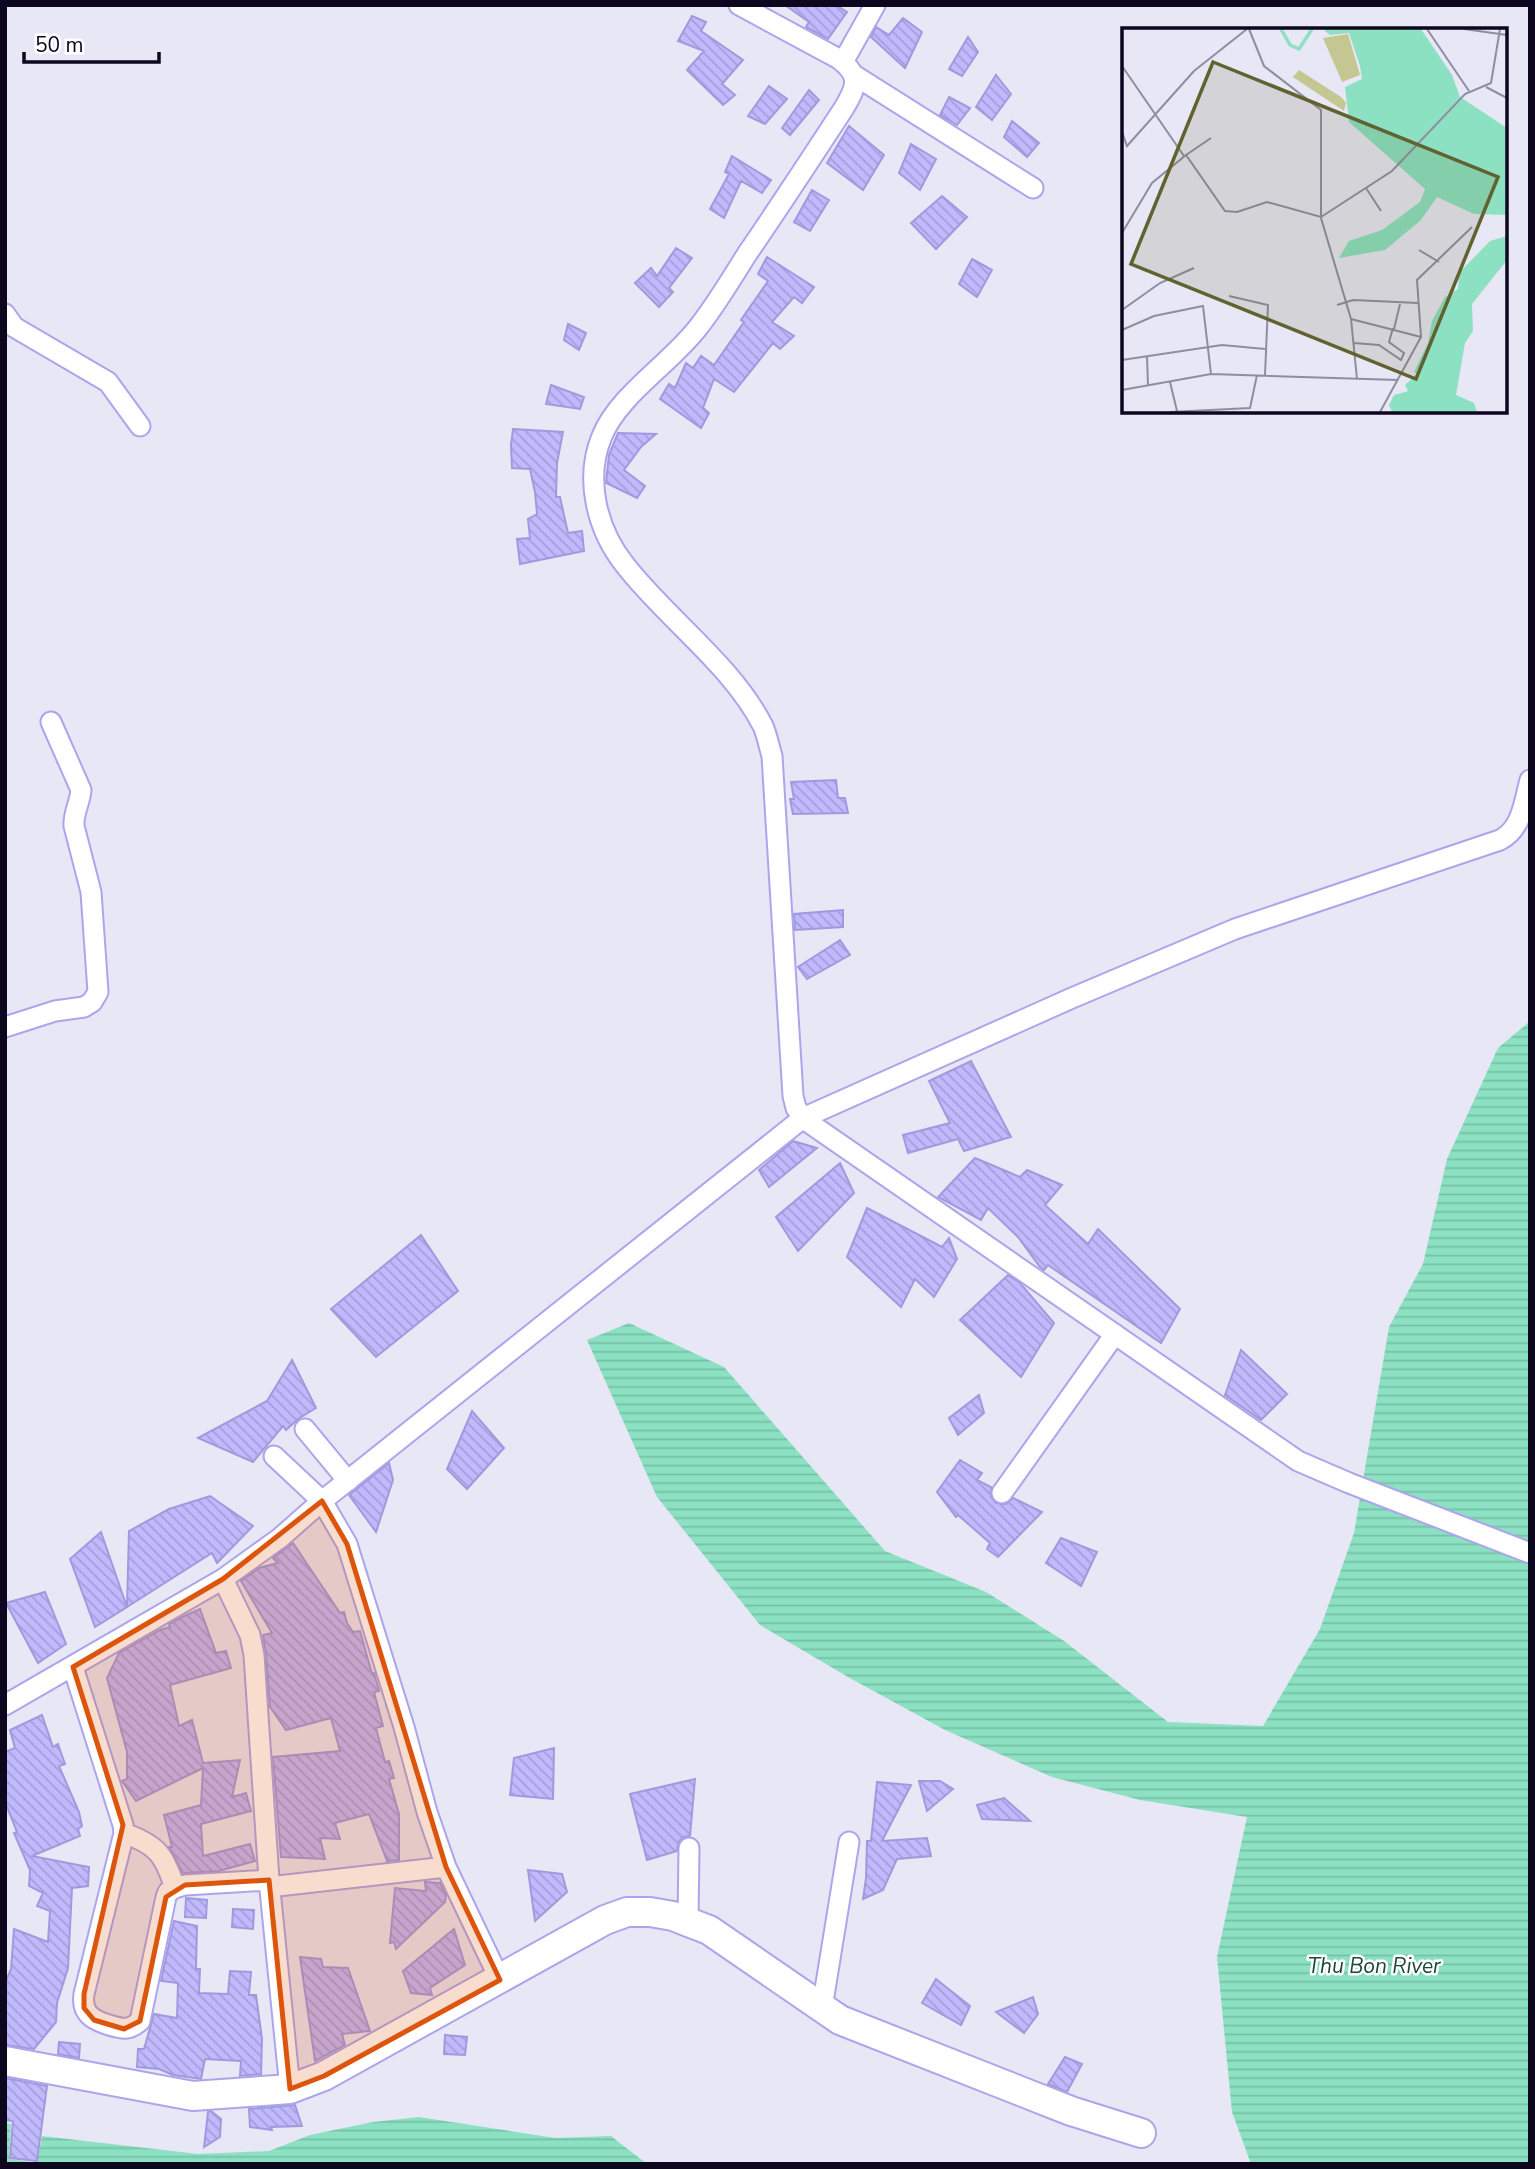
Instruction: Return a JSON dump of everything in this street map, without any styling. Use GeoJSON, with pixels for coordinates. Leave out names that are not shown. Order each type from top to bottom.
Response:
{"type":"FeatureCollection","features":[{"type":"Feature","properties":{"kind":"street"},"geometry":{"type":"LineString","coordinates":[[739,5],[849,69],[1033,188]]}},
{"type":"Feature","properties":{"kind":"street"},"geometry":{"type":"LineString","coordinates":[[875,5],[849,69],[856,84],[844,108],[699,327],[619,409],[603,433],[595,456],[596,502],[606,535],[618,556],[643,588],[714,660],[753,709],[764,729],[772,757],[793,1096],[796,1108],[803,1118],[1298,1461],[1530,1553]]}},
{"type":"Feature","properties":{"kind":"street"},"geometry":{"type":"LineString","coordinates":[[5,314],[14,327],[108,382],[140,426]]}},
{"type":"Feature","properties":{"kind":"street"},"geometry":{"type":"LineString","coordinates":[[5,1027],[55,1011],[84,1007],[92,1002],[98,992],[91,892],[73,816],[81,790],[51,722]]}},
{"type":"Feature","properties":{"kind":"street"},"geometry":{"type":"LineString","coordinates":[[5,1706],[223,1579],[279,1538],[803,1118],[1072,998],[1235,929],[1500,840],[1510,835],[1517,827],[1530,780]]}},
{"type":"Feature","properties":{"kind":"street"},"geometry":{"type":"LineString","coordinates":[[1002,1493],[1115,1334]]}},
{"type":"Feature","properties":{"kind":"street"},"geometry":{"type":"LineString","coordinates":[[305,1429],[348,1481]]}},
{"type":"Feature","properties":{"kind":"street"},"geometry":{"type":"LineString","coordinates":[[274,1456],[322,1501],[347,1544],[446,1867],[500,1980]]}},
{"type":"Feature","properties":{"kind":"street"},"geometry":{"type":"LineString","coordinates":[[223,1579],[250,1635],[254,1655],[269,1883],[290,2088]]}},
{"type":"Feature","properties":{"kind":"street"},"geometry":{"type":"LineString","coordinates":[[73,1667],[124,1833],[84,1994],[84,2008],[94,2020],[124,2029],[140,2021],[166,1897],[168,1892],[175,1888],[185,1885],[269,1883],[446,1867]]}},
{"type":"Feature","properties":{"kind":"street"},"geometry":{"type":"LineString","coordinates":[[124,1833],[146,1841],[159,1853],[175,1888]]}},
{"type":"Feature","properties":{"kind":"street"},"geometry":{"type":"LineString","coordinates":[[822,2008],[849,1842]]}},
{"type":"Feature","properties":{"kind":"street"},"geometry":{"type":"LineString","coordinates":[[688,1922],[689,1848]]}},
{"type":"Feature","properties":{"kind":"street"},"geometry":{"type":"LineString","coordinates":[[5,2061],[193,2096],[290,2088],[324,2076],[605,1920],[627,1912],[650,1912],[673,1916],[709,1930],[840,2020],[1071,2110],[1141,2133]]}},
{"type":"Feature","properties":{"kind":"highlighted area"},"geometry":{"type":"Polygon","coordinates":[[[322,1501],[347,1544],[446,1867],[500,1980],[324,2076],[290,2089],[269,1880],[185,1885],[166,1897],[140,2021],[124,2029],[94,2020],[84,2008],[84,1994],[123,1825],[73,1667],[223,1579],[322,1501]]]}},
{"type":"Feature","properties":{"kind":"water","name":"Thu Bon River"},"geometry":{"type":"Polygon","coordinates":[[[1530,1021],[1530,2164],[1251,2164],[1232,2112],[1217,1957],[1247,1817],[1140,1800],[1052,1777],[945,1730],[760,1625],[657,1497],[587,1340],[629,1323],[724,1367],[885,1551],[986,1592],[1064,1641],[1168,1722],[1263,1726],[1320,1629],[1354,1533],[1389,1327],[1423,1264],[1447,1159],[1498,1048],[1530,1021]]]}},
{"type":"Feature","properties":{"kind":"water"},"geometry":{"type":"Polygon","coordinates":[[[419,2117],[555,2138],[611,2136],[647,2164],[5,2164],[5,2123],[11,2124],[9,2159],[37,2163],[42,2136],[198,2154],[269,2151],[310,2135],[373,2122],[419,2117]]]}},
{"type":"Feature","properties":{"kind":"building"},"geometry":{"type":"Polygon","coordinates":[[[785,5],[836,5],[847,12],[828,39],[806,27],[809,22],[785,5]]]}},
{"type":"Feature","properties":{"kind":"building"},"geometry":{"type":"Polygon","coordinates":[[[692,16],[706,22],[701,31],[743,60],[722,84],[735,95],[723,105],[687,70],[704,51],[678,41],[692,16]]]}},
{"type":"Feature","properties":{"kind":"building"},"geometry":{"type":"Polygon","coordinates":[[[903,18],[922,32],[905,68],[871,37],[876,27],[889,35],[903,18]]]}},
{"type":"Feature","properties":{"kind":"building"},"geometry":{"type":"Polygon","coordinates":[[[968,37],[978,52],[962,76],[949,69],[968,37]]]}},
{"type":"Feature","properties":{"kind":"building"},"geometry":{"type":"Polygon","coordinates":[[[996,75],[1011,94],[992,120],[976,107],[996,75]]]}},
{"type":"Feature","properties":{"kind":"building"},"geometry":{"type":"Polygon","coordinates":[[[769,86],[787,99],[765,124],[748,116],[769,86]]]}},
{"type":"Feature","properties":{"kind":"building"},"geometry":{"type":"Polygon","coordinates":[[[809,90],[819,100],[790,135],[782,128],[809,90]]]}},
{"type":"Feature","properties":{"kind":"building"},"geometry":{"type":"Polygon","coordinates":[[[949,97],[970,108],[957,125],[940,115],[949,97]]]}},
{"type":"Feature","properties":{"kind":"building"},"geometry":{"type":"Polygon","coordinates":[[[1012,121],[1039,143],[1027,157],[1004,137],[1012,121]]]}},
{"type":"Feature","properties":{"kind":"building"},"geometry":{"type":"Polygon","coordinates":[[[849,126],[884,155],[863,190],[827,163],[849,126]]]}},
{"type":"Feature","properties":{"kind":"building"},"geometry":{"type":"Polygon","coordinates":[[[911,144],[936,159],[920,190],[899,173],[911,144]]]}},
{"type":"Feature","properties":{"kind":"building"},"geometry":{"type":"Polygon","coordinates":[[[732,156],[771,180],[762,193],[741,181],[724,218],[710,209],[729,174],[725,172],[732,156]]]}},
{"type":"Feature","properties":{"kind":"building"},"geometry":{"type":"Polygon","coordinates":[[[812,190],[829,200],[810,231],[794,222],[812,190]]]}},
{"type":"Feature","properties":{"kind":"building"},"geometry":{"type":"Polygon","coordinates":[[[942,196],[967,217],[936,249],[911,223],[942,196]]]}},
{"type":"Feature","properties":{"kind":"building"},"geometry":{"type":"Polygon","coordinates":[[[676,248],[692,258],[669,288],[673,292],[659,307],[635,283],[651,268],[657,276],[676,248]]]}},
{"type":"Feature","properties":{"kind":"building"},"geometry":{"type":"Polygon","coordinates":[[[767,257],[814,287],[802,303],[794,297],[772,322],[794,336],[780,349],[773,343],[734,392],[714,379],[703,408],[709,413],[701,428],[660,399],[669,384],[675,388],[686,363],[693,368],[701,356],[714,365],[768,281],[758,274],[767,257]]]}},
{"type":"Feature","properties":{"kind":"building"},"geometry":{"type":"Polygon","coordinates":[[[972,259],[992,270],[977,297],[959,284],[972,259]]]}},
{"type":"Feature","properties":{"kind":"building"},"geometry":{"type":"Polygon","coordinates":[[[568,324],[586,333],[579,350],[564,340],[568,324]]]}},
{"type":"Feature","properties":{"kind":"building"},"geometry":{"type":"Polygon","coordinates":[[[551,385],[584,397],[580,409],[546,404],[551,385]]]}},
{"type":"Feature","properties":{"kind":"building"},"geometry":{"type":"Polygon","coordinates":[[[513,429],[563,432],[557,463],[556,497],[560,497],[568,533],[582,531],[584,551],[520,564],[517,539],[530,538],[528,519],[537,514],[530,469],[512,468],[513,429]]]}},
{"type":"Feature","properties":{"kind":"building"},"geometry":{"type":"Polygon","coordinates":[[[618,433],[656,434],[641,447],[624,470],[645,486],[637,498],[606,483],[609,455],[618,433]]]}},
{"type":"Feature","properties":{"kind":"building"},"geometry":{"type":"Polygon","coordinates":[[[836,780],[838,798],[845,798],[848,813],[793,814],[791,782],[836,780]]]}},
{"type":"Feature","properties":{"kind":"building"},"geometry":{"type":"Polygon","coordinates":[[[843,910],[843,927],[795,930],[794,914],[843,910]]]}},
{"type":"Feature","properties":{"kind":"building"},"geometry":{"type":"Polygon","coordinates":[[[840,940],[850,955],[807,979],[798,967],[840,940]]]}},
{"type":"Feature","properties":{"kind":"building"},"geometry":{"type":"Polygon","coordinates":[[[971,1061],[1011,1137],[964,1151],[958,1139],[908,1153],[903,1135],[950,1123],[929,1081],[971,1061]]]}},
{"type":"Feature","properties":{"kind":"building"},"geometry":{"type":"Polygon","coordinates":[[[793,1141],[817,1148],[769,1187],[759,1170],[793,1141]]]}},
{"type":"Feature","properties":{"kind":"building"},"geometry":{"type":"Polygon","coordinates":[[[975,1158],[1020,1177],[1027,1170],[1062,1185],[1045,1205],[1088,1244],[1098,1229],[1180,1309],[1161,1343],[1048,1265],[1044,1270],[1040,1267],[1018,1237],[988,1208],[981,1220],[938,1197],[975,1158]]]}},
{"type":"Feature","properties":{"kind":"building"},"geometry":{"type":"Polygon","coordinates":[[[840,1163],[854,1193],[798,1251],[776,1217],[840,1163]]]}},
{"type":"Feature","properties":{"kind":"building"},"geometry":{"type":"Polygon","coordinates":[[[867,1208],[942,1247],[949,1238],[957,1259],[934,1297],[915,1279],[901,1307],[847,1257],[867,1208]]]}},
{"type":"Feature","properties":{"kind":"building"},"geometry":{"type":"Polygon","coordinates":[[[421,1235],[458,1291],[376,1357],[331,1309],[421,1235]]]}},
{"type":"Feature","properties":{"kind":"building"},"geometry":{"type":"Polygon","coordinates":[[[1008,1275],[1020,1283],[1054,1323],[1021,1377],[960,1320],[1008,1275]]]}},
{"type":"Feature","properties":{"kind":"building"},"geometry":{"type":"Polygon","coordinates":[[[1241,1350],[1287,1394],[1261,1420],[1225,1395],[1241,1350]]]}},
{"type":"Feature","properties":{"kind":"building"},"geometry":{"type":"Polygon","coordinates":[[[292,1360],[316,1408],[286,1430],[283,1426],[253,1462],[198,1438],[267,1401],[292,1360]]]}},
{"type":"Feature","properties":{"kind":"building"},"geometry":{"type":"Polygon","coordinates":[[[979,1395],[984,1413],[958,1435],[949,1418],[979,1395]]]}},
{"type":"Feature","properties":{"kind":"building"},"geometry":{"type":"Polygon","coordinates":[[[472,1411],[504,1448],[467,1489],[447,1469],[472,1411]]]}},
{"type":"Feature","properties":{"kind":"building"},"geometry":{"type":"Polygon","coordinates":[[[960,1460],[982,1473],[977,1480],[991,1487],[991,1497],[996,1503],[1006,1504],[1013,1498],[1042,1512],[998,1557],[987,1549],[990,1543],[958,1515],[956,1517],[937,1492],[960,1460]]]}},
{"type":"Feature","properties":{"kind":"building"},"geometry":{"type":"Polygon","coordinates":[[[389,1463],[393,1480],[376,1532],[349,1495],[389,1463]]]}},
{"type":"Feature","properties":{"kind":"building"},"geometry":{"type":"Polygon","coordinates":[[[210,1496],[253,1526],[217,1563],[212,1553],[127,1607],[129,1531],[169,1509],[210,1496]]]}},
{"type":"Feature","properties":{"kind":"building"},"geometry":{"type":"Polygon","coordinates":[[[101,1532],[127,1607],[95,1627],[70,1559],[101,1532]]]}},
{"type":"Feature","properties":{"kind":"building"},"geometry":{"type":"Polygon","coordinates":[[[1061,1538],[1097,1552],[1081,1586],[1046,1563],[1061,1538]]]}},
{"type":"Feature","properties":{"kind":"building"},"geometry":{"type":"Polygon","coordinates":[[[293,1543],[340,1613],[344,1612],[353,1632],[360,1631],[379,1691],[374,1692],[383,1726],[376,1728],[385,1762],[389,1761],[394,1778],[389,1779],[399,1814],[399,1860],[387,1861],[369,1814],[335,1823],[340,1839],[320,1838],[325,1859],[281,1857],[273,1757],[340,1751],[331,1718],[286,1730],[270,1707],[263,1635],[272,1633],[241,1581],[259,1568],[278,1563],[273,1558],[293,1543]]]}},
{"type":"Feature","properties":{"kind":"building"},"geometry":{"type":"Polygon","coordinates":[[[45,1592],[66,1644],[38,1663],[6,1603],[45,1592]]]}},
{"type":"Feature","properties":{"kind":"building"},"geometry":{"type":"Polygon","coordinates":[[[200,1609],[216,1653],[226,1651],[231,1668],[170,1685],[179,1726],[192,1720],[203,1763],[240,1760],[232,1797],[246,1793],[251,1811],[201,1824],[203,1856],[250,1844],[255,1861],[219,1871],[183,1873],[169,1847],[172,1847],[164,1815],[201,1805],[203,1768],[136,1801],[122,1781],[127,1779],[127,1752],[107,1678],[119,1653],[200,1609]]]}},
{"type":"Feature","properties":{"kind":"building"},"geometry":{"type":"Polygon","coordinates":[[[42,1715],[53,1747],[58,1744],[65,1764],[59,1766],[79,1812],[82,1826],[78,1829],[80,1836],[32,1856],[89,1867],[88,1886],[72,1888],[68,1968],[57,2003],[56,2022],[34,2049],[5,2045],[5,1983],[11,1969],[14,1929],[48,1942],[50,1911],[37,1906],[43,1893],[29,1886],[30,1870],[14,1833],[17,1832],[5,1802],[5,1752],[15,1748],[10,1730],[42,1715]]]}},
{"type":"Feature","properties":{"kind":"building"},"geometry":{"type":"Polygon","coordinates":[[[554,1748],[553,1799],[510,1795],[514,1758],[554,1748]]]}},
{"type":"Feature","properties":{"kind":"building"},"geometry":{"type":"Polygon","coordinates":[[[695,1779],[690,1836],[679,1841],[677,1851],[647,1860],[630,1794],[695,1779]]]}},
{"type":"Feature","properties":{"kind":"building"},"geometry":{"type":"Polygon","coordinates":[[[919,1781],[940,1781],[953,1789],[927,1811],[919,1781]]]}},
{"type":"Feature","properties":{"kind":"building"},"geometry":{"type":"Polygon","coordinates":[[[877,1782],[911,1785],[882,1841],[927,1838],[931,1856],[897,1859],[883,1890],[863,1899],[867,1841],[871,1841],[877,1782]]]}},
{"type":"Feature","properties":{"kind":"building"},"geometry":{"type":"Polygon","coordinates":[[[1004,1798],[1030,1821],[982,1819],[977,1805],[1004,1798]]]}},
{"type":"Feature","properties":{"kind":"building"},"geometry":{"type":"Polygon","coordinates":[[[528,1870],[562,1874],[567,1892],[535,1921],[528,1870]]]}},
{"type":"Feature","properties":{"kind":"building"},"geometry":{"type":"Polygon","coordinates":[[[425,1882],[440,1883],[446,1895],[445,1902],[396,1949],[394,1942],[390,1943],[395,1888],[426,1891],[425,1882]]]}},
{"type":"Feature","properties":{"kind":"building"},"geometry":{"type":"Polygon","coordinates":[[[186,1898],[207,1900],[206,1918],[185,1917],[186,1898]]]}},
{"type":"Feature","properties":{"kind":"building"},"geometry":{"type":"Polygon","coordinates":[[[233,1909],[254,1910],[253,1929],[232,1927],[233,1909]]]}},
{"type":"Feature","properties":{"kind":"building"},"geometry":{"type":"Polygon","coordinates":[[[174,1921],[197,1926],[196,1969],[200,1969],[199,1993],[228,1994],[230,1971],[251,1972],[249,1995],[256,1995],[262,2039],[261,2074],[240,2076],[241,2061],[205,2059],[201,2079],[137,2067],[138,2049],[144,2049],[154,2014],[177,2018],[178,1983],[161,1981],[174,1921]]]}},
{"type":"Feature","properties":{"kind":"building"},"geometry":{"type":"Polygon","coordinates":[[[454,1929],[465,1965],[430,1988],[432,1995],[411,1993],[403,1971],[454,1929]]]}},
{"type":"Feature","properties":{"kind":"building"},"geometry":{"type":"Polygon","coordinates":[[[300,1957],[321,1959],[323,1967],[348,1968],[370,2031],[342,2034],[345,2045],[315,2061],[300,1957]]]}},
{"type":"Feature","properties":{"kind":"building"},"geometry":{"type":"Polygon","coordinates":[[[936,1979],[970,2006],[961,2025],[922,2003],[936,1979]]]}},
{"type":"Feature","properties":{"kind":"building"},"geometry":{"type":"Polygon","coordinates":[[[1033,1997],[1038,2014],[1024,2033],[996,2012],[1033,1997]]]}},
{"type":"Feature","properties":{"kind":"building"},"geometry":{"type":"Polygon","coordinates":[[[445,2035],[467,2037],[465,2055],[444,2054],[445,2035]]]}},
{"type":"Feature","properties":{"kind":"building"},"geometry":{"type":"Polygon","coordinates":[[[59,2042],[80,2044],[79,2058],[58,2054],[59,2042]]]}},
{"type":"Feature","properties":{"kind":"building"},"geometry":{"type":"Polygon","coordinates":[[[1065,2057],[1082,2064],[1067,2092],[1048,2084],[1065,2057]]]}},
{"type":"Feature","properties":{"kind":"building"},"geometry":{"type":"Polygon","coordinates":[[[5,2078],[47,2086],[37,2161],[10,2158],[13,2121],[5,2120],[5,2078]]]}},
{"type":"Feature","properties":{"kind":"building"},"geometry":{"type":"Polygon","coordinates":[[[295,2105],[302,2126],[271,2127],[272,2130],[250,2127],[249,2109],[295,2105]]]}},
{"type":"Feature","properties":{"kind":"building"},"geometry":{"type":"Polygon","coordinates":[[[211,2111],[221,2119],[220,2137],[204,2147],[208,2112],[211,2111]]]}}]}
